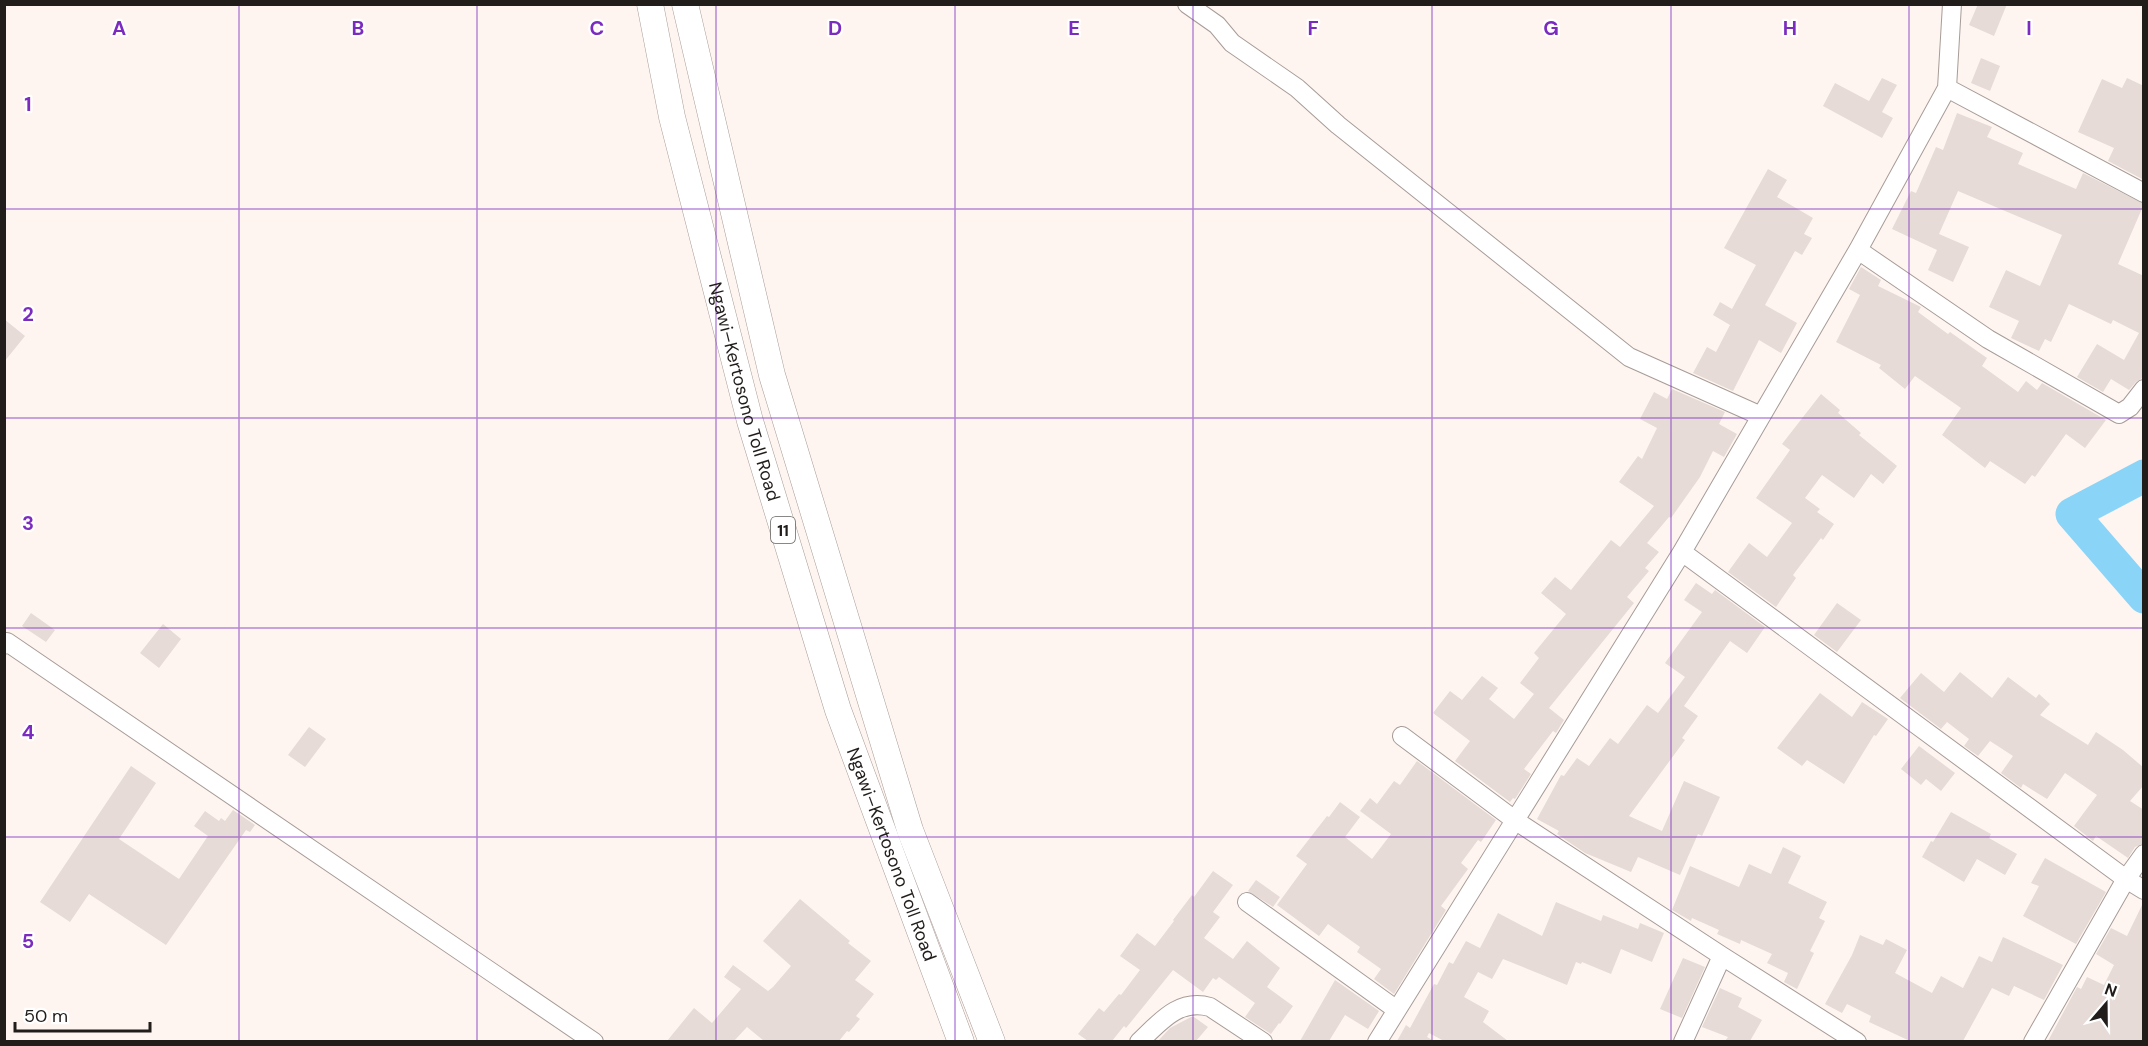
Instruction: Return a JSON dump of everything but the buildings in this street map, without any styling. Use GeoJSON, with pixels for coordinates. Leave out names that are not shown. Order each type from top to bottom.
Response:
{"type":"FeatureCollection","features":[{"type":"Feature","properties":{"kind":"highway","name":"Ngawi–Kertosono Toll Road"},"geometry":{"type":"LineString","coordinates":[[650,4],[672,117],[753,432],[837,710],[961,1041]]}},
{"type":"Feature","properties":{"kind":"highway","name":"Ngawi–Kertosono Toll Road"},"geometry":{"type":"LineString","coordinates":[[685,4],[772,375],[910,830],[992,1041]]}},
{"type":"Feature","properties":{"kind":"street"},"geometry":{"type":"LineString","coordinates":[[1186,4],[1217,25],[1232,43],[1297,88],[1338,125],[1629,357],[1761,416]]}},
{"type":"Feature","properties":{"kind":"street"},"geometry":{"type":"LineString","coordinates":[[1377,1041],[1682,552],[1858,250],[1947,88],[1952,4]]}},
{"type":"Feature","properties":{"kind":"street"},"geometry":{"type":"LineString","coordinates":[[1947,88],[2144,193]]}},
{"type":"Feature","properties":{"kind":"street"},"geometry":{"type":"LineString","coordinates":[[1858,250],[1988,339],[2119,414],[2130,407],[2144,389]]}},
{"type":"Feature","properties":{"kind":"street"},"geometry":{"type":"LineString","coordinates":[[1682,552],[2144,890]]}},
{"type":"Feature","properties":{"kind":"street"},"geometry":{"type":"LineString","coordinates":[[4,645],[7,642],[17,648],[594,1041]]}},
{"type":"Feature","properties":{"kind":"street"},"geometry":{"type":"LineString","coordinates":[[1402,736],[1516,821],[1857,1041]]}},
{"type":"Feature","properties":{"kind":"street"},"geometry":{"type":"LineString","coordinates":[[2033,1041],[2126,879],[2144,854]]}},
{"type":"Feature","properties":{"kind":"street"},"geometry":{"type":"LineString","coordinates":[[1246,902],[1397,1010]]}},
{"type":"Feature","properties":{"kind":"street"},"geometry":{"type":"LineString","coordinates":[[1683,1041],[1722,956]]}},
{"type":"Feature","properties":{"kind":"street"},"geometry":{"type":"LineString","coordinates":[[1139,1041],[1170,1013],[1179,1008],[1200,1004],[1210,1007],[1263,1041]]}},
{"type":"Feature","properties":{"kind":"waterway"},"geometry":{"type":"LineString","coordinates":[[2144,476],[2072,514],[2144,597]]}}]}
